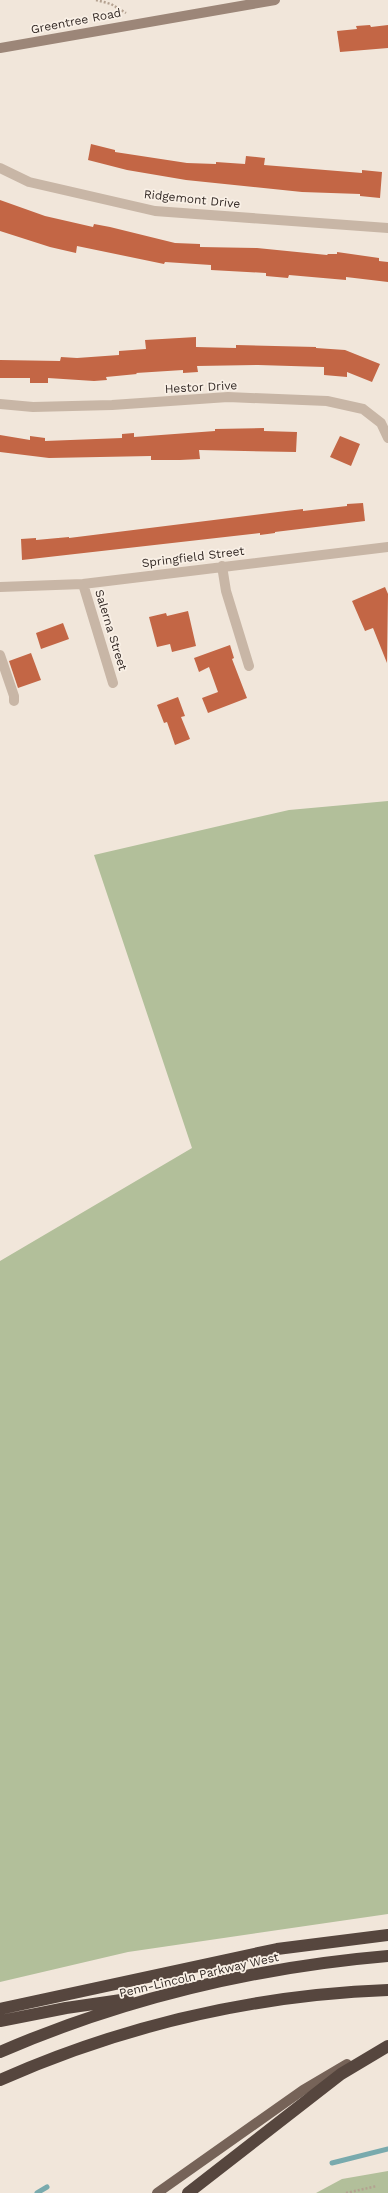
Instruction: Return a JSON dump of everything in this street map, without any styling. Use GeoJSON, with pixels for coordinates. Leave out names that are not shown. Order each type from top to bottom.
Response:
{"type":"FeatureCollection","features":[{"type":"Feature","properties":{"kind":"highway"},"geometry":{"type":"LineString","coordinates":[[0,2009],[269,1951],[388,1935]]}},
{"type":"Feature","properties":{"kind":"highway","name":"Penn-Lincoln Parkway West"},"geometry":{"type":"LineString","coordinates":[[0,2052],[84,2020],[179,1992],[280,1970],[388,1956]]}},
{"type":"Feature","properties":{"kind":"highway"},"geometry":{"type":"LineString","coordinates":[[0,2080],[72,2051],[127,2033],[185,2017],[302,1996],[388,1990]]}},
{"type":"Feature","properties":{"kind":"highway"},"geometry":{"type":"LineString","coordinates":[[0,2021],[66,2008],[179,1992]]}},
{"type":"Feature","properties":{"kind":"highway"},"geometry":{"type":"LineString","coordinates":[[188,2193],[341,2074],[385,2047]]}},
{"type":"Feature","properties":{"kind":"main road","name":"Greentree Road"},"geometry":{"type":"LineString","coordinates":[[0,48],[133,23],[275,0]]}},
{"type":"Feature","properties":{"kind":"main road"},"geometry":{"type":"LineString","coordinates":[[157,2193],[303,2090],[348,2064],[385,2047]]}},
{"type":"Feature","properties":{"kind":"street","name":"Ridgemont Drive"},"geometry":{"type":"LineString","coordinates":[[0,168],[29,182],[155,211],[388,228]]}},
{"type":"Feature","properties":{"kind":"street","name":"Hestor Drive"},"geometry":{"type":"LineString","coordinates":[[0,404],[33,407],[112,405],[228,397],[327,401],[362,409],[381,423],[388,438]]}},
{"type":"Feature","properties":{"kind":"street","name":"Springfield Street"},"geometry":{"type":"LineString","coordinates":[[0,587],[83,584],[388,547]]}},
{"type":"Feature","properties":{"kind":"street"},"geometry":{"type":"LineString","coordinates":[[222,566],[226,591],[249,666]]}},
{"type":"Feature","properties":{"kind":"street","name":"Salerna Street"},"geometry":{"type":"LineString","coordinates":[[83,584],[114,683]]}},
{"type":"Feature","properties":{"kind":"street"},"geometry":{"type":"LineString","coordinates":[[0,655],[14,696],[14,701]]}},
{"type":"Feature","properties":{"kind":"path"},"geometry":{"type":"LineString","coordinates":[[96,0],[119,8],[127,14],[133,23]]}},
{"type":"Feature","properties":{"kind":"path"},"geometry":{"type":"LineString","coordinates":[[346,2193],[376,2186]]}},
{"type":"Feature","properties":{"kind":"green space"},"geometry":{"type":"Polygon","coordinates":[[[388,801],[388,1914],[128,1952],[0,1982],[0,1261],[192,1148],[94,855],[289,810],[388,801]]]}},
{"type":"Feature","properties":{"kind":"green space"},"geometry":{"type":"Polygon","coordinates":[[[388,2171],[388,2193],[316,2193],[342,2179],[388,2171]]]}},
{"type":"Feature","properties":{"kind":"building"},"geometry":{"type":"Polygon","coordinates":[[[370,25],[371,27],[388,25],[388,48],[340,52],[337,31],[357,29],[356,26],[370,25]]]}},
{"type":"Feature","properties":{"kind":"building"},"geometry":{"type":"Polygon","coordinates":[[[91,144],[115,150],[115,152],[187,163],[216,164],[216,162],[245,164],[246,156],[265,158],[264,165],[362,173],[362,170],[382,172],[380,198],[360,196],[360,194],[302,192],[186,180],[127,170],[88,160],[91,144]]]}},
{"type":"Feature","properties":{"kind":"building"},"geometry":{"type":"Polygon","coordinates":[[[0,200],[45,216],[93,227],[94,224],[110,227],[175,243],[200,244],[200,247],[257,248],[327,255],[337,254],[337,252],[379,258],[379,261],[388,262],[388,282],[346,277],[346,280],[289,275],[288,278],[266,276],[266,273],[211,270],[211,265],[165,262],[164,264],[77,246],[76,253],[50,247],[0,231],[0,200]]]}},
{"type":"Feature","properties":{"kind":"building"},"geometry":{"type":"Polygon","coordinates":[[[196,337],[196,347],[236,348],[236,345],[316,347],[345,350],[380,364],[372,382],[347,372],[347,377],[324,375],[324,367],[258,365],[197,366],[198,372],[183,373],[183,370],[136,373],[137,374],[106,377],[107,380],[94,381],[48,378],[48,383],[30,383],[30,378],[0,378],[0,360],[60,361],[61,357],[77,358],[119,355],[119,351],[146,349],[145,340],[196,337]]]}},
{"type":"Feature","properties":{"kind":"building"},"geometry":{"type":"Polygon","coordinates":[[[264,428],[264,431],[297,432],[296,452],[199,450],[200,459],[151,460],[151,456],[49,458],[0,452],[0,435],[30,440],[30,436],[45,438],[45,441],[122,438],[122,434],[134,433],[134,437],[215,431],[215,429],[264,428]]]}},
{"type":"Feature","properties":{"kind":"building"},"geometry":{"type":"Polygon","coordinates":[[[340,436],[360,444],[351,466],[330,457],[340,436]]]}},
{"type":"Feature","properties":{"kind":"building"},"geometry":{"type":"Polygon","coordinates":[[[363,503],[365,521],[260,535],[260,533],[22,560],[21,539],[36,538],[36,540],[69,538],[363,503]]]}},
{"type":"Feature","properties":{"kind":"building"},"geometry":{"type":"Polygon","coordinates":[[[385,587],[388,594],[387,663],[373,628],[365,631],[352,601],[385,587]]]}},
{"type":"Feature","properties":{"kind":"building"},"geometry":{"type":"Polygon","coordinates":[[[188,611],[196,646],[172,652],[170,644],[157,647],[149,617],[166,613],[167,616],[188,611]]]}},
{"type":"Feature","properties":{"kind":"building"},"geometry":{"type":"Polygon","coordinates":[[[63,623],[69,639],[41,649],[36,633],[63,623]]]}},
{"type":"Feature","properties":{"kind":"building"},"geometry":{"type":"Polygon","coordinates":[[[230,645],[234,658],[232,659],[247,698],[208,713],[202,698],[218,692],[209,667],[199,672],[194,658],[230,645]]]}},
{"type":"Feature","properties":{"kind":"building"},"geometry":{"type":"Polygon","coordinates":[[[31,653],[41,680],[18,688],[9,661],[31,653]]]}},
{"type":"Feature","properties":{"kind":"building"},"geometry":{"type":"Polygon","coordinates":[[[178,697],[185,716],[181,717],[190,739],[175,745],[167,722],[164,723],[157,705],[178,697]]]}},
{"type":"Feature","properties":{"kind":"waterway"},"geometry":{"type":"LineString","coordinates":[[332,2163],[388,2149]]}},
{"type":"Feature","properties":{"kind":"waterway"},"geometry":{"type":"LineString","coordinates":[[37,2193],[47,2187]]}}]}
